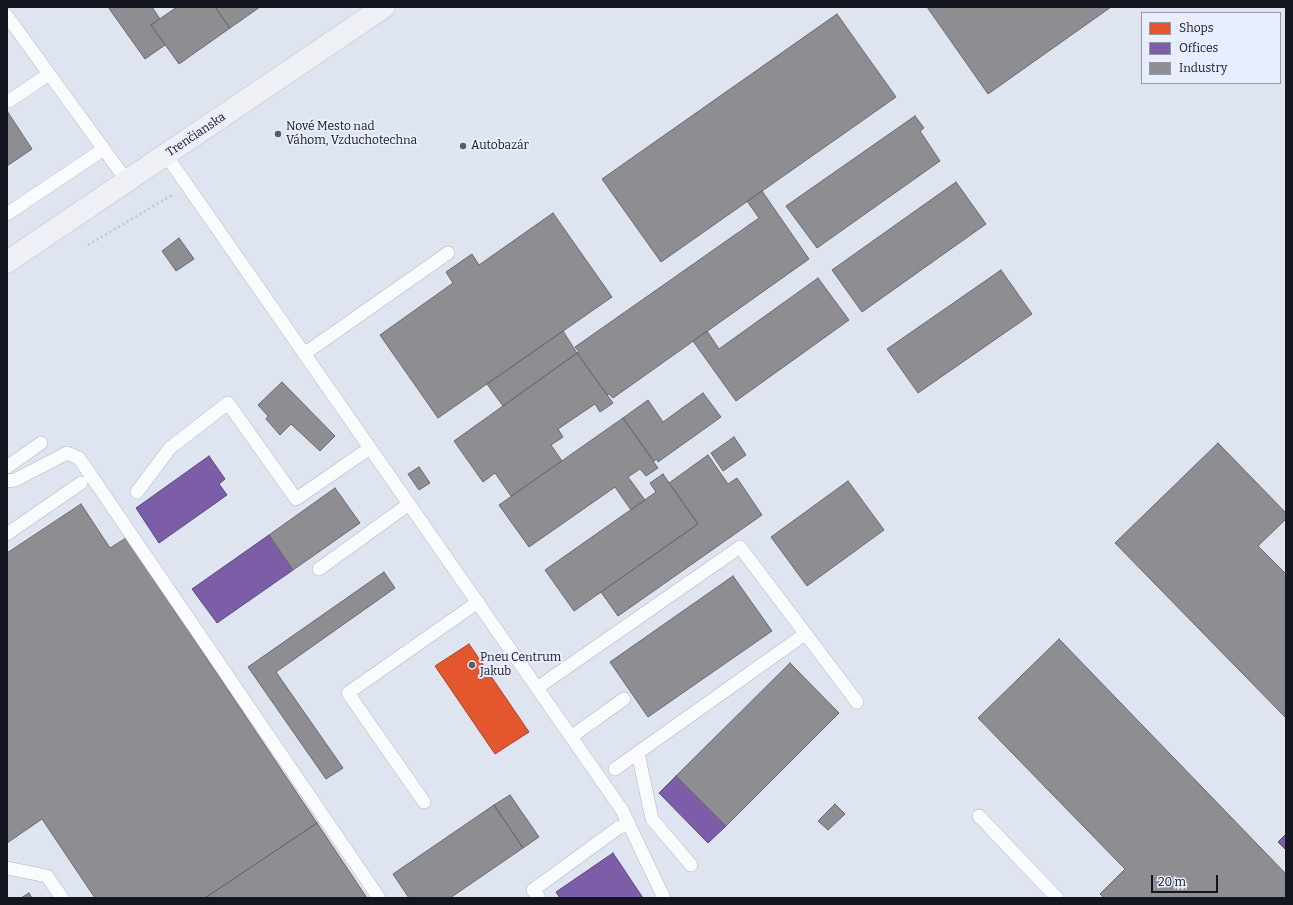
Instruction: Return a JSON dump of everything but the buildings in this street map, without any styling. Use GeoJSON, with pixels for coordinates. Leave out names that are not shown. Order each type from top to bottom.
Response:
{"type":"FeatureCollection","features":[{"type":"Feature","properties":{"kind":"main road","name":"Trenčianska"},"geometry":{"type":"LineString","coordinates":[[7,262],[384,7]]}},
{"type":"Feature","properties":{"kind":"lane"},"geometry":{"type":"LineString","coordinates":[[7,16],[127,181]]}},
{"type":"Feature","properties":{"kind":"lane"},"geometry":{"type":"LineString","coordinates":[[9,100],[49,74]]}},
{"type":"Feature","properties":{"kind":"lane"},"geometry":{"type":"LineString","coordinates":[[7,214],[104,149]]}},
{"type":"Feature","properties":{"kind":"lane"},"geometry":{"type":"LineString","coordinates":[[166,154],[622,810],[664,898]]}},
{"type":"Feature","properties":{"kind":"lane"},"geometry":{"type":"LineString","coordinates":[[304,354],[448,253]]}},
{"type":"Feature","properties":{"kind":"lane"},"geometry":{"type":"LineString","coordinates":[[137,492],[170,448],[228,403],[296,500],[370,448]]}},
{"type":"Feature","properties":{"kind":"lane"},"geometry":{"type":"LineString","coordinates":[[7,466],[41,443]]}},
{"type":"Feature","properties":{"kind":"lane"},"geometry":{"type":"LineString","coordinates":[[7,481],[15,480],[67,453],[79,458],[378,898]]}},
{"type":"Feature","properties":{"kind":"lane"},"geometry":{"type":"LineString","coordinates":[[7,534],[81,483]]}},
{"type":"Feature","properties":{"kind":"lane"},"geometry":{"type":"LineString","coordinates":[[318,569],[409,504]]}},
{"type":"Feature","properties":{"kind":"lane"},"geometry":{"type":"LineString","coordinates":[[537,688],[740,548],[857,702]]}},
{"type":"Feature","properties":{"kind":"lane"},"geometry":{"type":"LineString","coordinates":[[424,802],[348,693],[478,602]]}},
{"type":"Feature","properties":{"kind":"lane"},"geometry":{"type":"LineString","coordinates":[[615,769],[806,634]]}},
{"type":"Feature","properties":{"kind":"lane"},"geometry":{"type":"LineString","coordinates":[[571,737],[624,699]]}},
{"type":"Feature","properties":{"kind":"lane"},"geometry":{"type":"LineString","coordinates":[[638,753],[652,819],[691,865]]}},
{"type":"Feature","properties":{"kind":"lane"},"geometry":{"type":"LineString","coordinates":[[979,816],[1057,898]]}},
{"type":"Feature","properties":{"kind":"lane"},"geometry":{"type":"LineString","coordinates":[[539,898],[533,890],[618,828],[629,823]]}},
{"type":"Feature","properties":{"kind":"lane"},"geometry":{"type":"LineString","coordinates":[[7,868],[47,876],[62,898]]}},
{"type":"Feature","properties":{"kind":"path"},"geometry":{"type":"LineString","coordinates":[[88,245],[188,186]]}},
{"type":"Feature","properties":{"kind":"place","name":"Nové Mesto nad Váhom, Vzduchotechna"},"geometry":{"type":"Point","coordinates":[278,134]}},
{"type":"Feature","properties":{"kind":"place","name":"Autobazár"},"geometry":{"type":"Point","coordinates":[463,146]}},
{"type":"Feature","properties":{"kind":"place","name":"Pneu Centrum Jakub"},"geometry":{"type":"Point","coordinates":[472,665]}}]}
